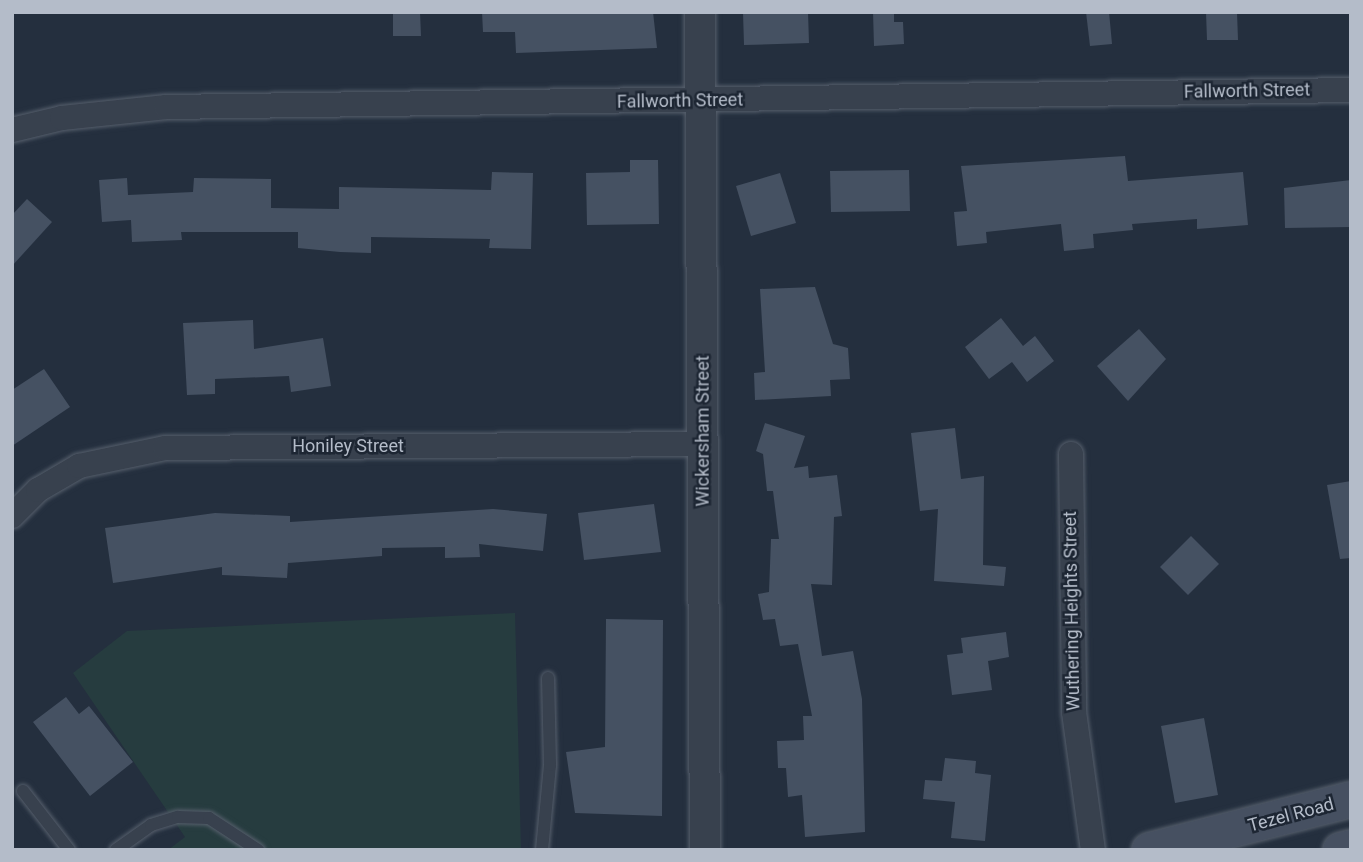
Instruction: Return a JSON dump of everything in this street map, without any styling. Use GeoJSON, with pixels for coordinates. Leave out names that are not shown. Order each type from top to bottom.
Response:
{"type":"FeatureCollection","features":[{"type":"Feature","properties":{"kind":"main road","name":"Tezel Road"},"geometry":{"type":"LineString","coordinates":[[1149,850],[1351,799]]}},
{"type":"Feature","properties":{"kind":"main road"},"geometry":{"type":"LineString","coordinates":[[1340,850],[1351,847]]}},
{"type":"Feature","properties":{"kind":"street","name":"Wickersham Street"},"geometry":{"type":"LineString","coordinates":[[700,12],[705,850]]}},
{"type":"Feature","properties":{"kind":"street","name":"Fallworth Street"},"geometry":{"type":"LineString","coordinates":[[12,130],[155,108],[1351,90]]}},
{"type":"Feature","properties":{"kind":"street","name":"Honiley Street"},"geometry":{"type":"LineString","coordinates":[[12,516],[38,490],[79,467],[165,447],[703,444]]}},
{"type":"Feature","properties":{"kind":"street","name":"Wuthering Heights Street"},"geometry":{"type":"LineString","coordinates":[[1071,454],[1074,712],[1093,850]]}},
{"type":"Feature","properties":{"kind":"lane"},"geometry":{"type":"LineString","coordinates":[[542,850],[550,765],[548,678]]}},
{"type":"Feature","properties":{"kind":"lane"},"geometry":{"type":"LineString","coordinates":[[23,791],[69,850]]}},
{"type":"Feature","properties":{"kind":"lane"},"geometry":{"type":"LineString","coordinates":[[116,850],[151,825],[178,817],[209,818],[258,850]]}},
{"type":"Feature","properties":{"kind":"green space"},"geometry":{"type":"Polygon","coordinates":[[[515,613],[521,850],[168,850],[185,837],[73,673],[127,631],[515,613]]]}},
{"type":"Feature","properties":{"kind":"building"},"geometry":{"type":"Polygon","coordinates":[[[393,12],[420,12],[421,36],[393,36],[393,12]]]}},
{"type":"Feature","properties":{"kind":"building"},"geometry":{"type":"Polygon","coordinates":[[[482,12],[653,12],[657,48],[516,53],[515,32],[483,32],[482,12]]]}},
{"type":"Feature","properties":{"kind":"building"},"geometry":{"type":"Polygon","coordinates":[[[743,12],[808,12],[809,43],[744,45],[743,12]]]}},
{"type":"Feature","properties":{"kind":"building"},"geometry":{"type":"Polygon","coordinates":[[[873,12],[894,12],[894,22],[903,22],[904,44],[874,46],[873,12]]]}},
{"type":"Feature","properties":{"kind":"building"},"geometry":{"type":"Polygon","coordinates":[[[1086,12],[1109,12],[1112,44],[1090,46],[1086,12]]]}},
{"type":"Feature","properties":{"kind":"building"},"geometry":{"type":"Polygon","coordinates":[[[1206,12],[1237,12],[1238,40],[1207,40],[1206,12]]]}},
{"type":"Feature","properties":{"kind":"building"},"geometry":{"type":"Polygon","coordinates":[[[1125,156],[1128,181],[1243,172],[1248,225],[1197,229],[1197,219],[1132,224],[1133,230],[1093,234],[1094,248],[1064,251],[1061,224],[986,232],[987,243],[957,246],[954,212],[967,211],[961,166],[1125,156]]]}},
{"type":"Feature","properties":{"kind":"building"},"geometry":{"type":"Polygon","coordinates":[[[630,160],[658,160],[659,224],[587,225],[586,173],[630,172],[630,160]]]}},
{"type":"Feature","properties":{"kind":"building"},"geometry":{"type":"Polygon","coordinates":[[[909,170],[910,211],[831,212],[830,171],[909,170]]]}},
{"type":"Feature","properties":{"kind":"building"},"geometry":{"type":"Polygon","coordinates":[[[492,172],[533,173],[531,249],[489,248],[490,239],[371,237],[371,253],[340,252],[298,248],[298,232],[181,232],[182,240],[132,242],[131,220],[102,222],[99,180],[127,178],[128,195],[193,192],[194,178],[271,179],[271,208],[339,209],[339,187],[491,190],[492,172]]]}},
{"type":"Feature","properties":{"kind":"building"},"geometry":{"type":"Polygon","coordinates":[[[780,173],[796,223],[751,236],[736,186],[780,173]]]}},
{"type":"Feature","properties":{"kind":"building"},"geometry":{"type":"Polygon","coordinates":[[[1351,180],[1351,227],[1285,228],[1284,188],[1351,180]]]}},
{"type":"Feature","properties":{"kind":"building"},"geometry":{"type":"Polygon","coordinates":[[[27,199],[52,222],[12,266],[12,215],[27,199]]]}},
{"type":"Feature","properties":{"kind":"building"},"geometry":{"type":"Polygon","coordinates":[[[815,287],[833,344],[848,348],[850,379],[830,380],[831,396],[755,400],[754,373],[765,372],[760,289],[815,287]]]}},
{"type":"Feature","properties":{"kind":"building"},"geometry":{"type":"Polygon","coordinates":[[[1001,318],[1023,346],[1035,336],[1054,361],[1027,382],[1012,362],[989,379],[965,347],[1001,318]]]}},
{"type":"Feature","properties":{"kind":"building"},"geometry":{"type":"Polygon","coordinates":[[[253,320],[254,349],[323,338],[331,386],[291,392],[289,376],[215,379],[215,394],[187,395],[183,323],[253,320]]]}},
{"type":"Feature","properties":{"kind":"building"},"geometry":{"type":"Polygon","coordinates":[[[1139,329],[1166,359],[1128,401],[1097,366],[1139,329]]]}},
{"type":"Feature","properties":{"kind":"building"},"geometry":{"type":"Polygon","coordinates":[[[44,369],[70,407],[12,446],[12,390],[44,369]]]}},
{"type":"Feature","properties":{"kind":"building"},"geometry":{"type":"Polygon","coordinates":[[[765,423],[805,436],[794,468],[808,466],[809,478],[837,475],[842,516],[834,517],[832,585],[811,584],[822,656],[853,651],[862,699],[865,832],[805,837],[802,795],[788,797],[786,768],[778,768],[777,741],[804,740],[803,716],[812,716],[798,644],[780,646],[775,619],[763,620],[758,594],[769,592],[771,539],[779,539],[773,491],[767,491],[763,454],[756,451],[765,423]]]}},
{"type":"Feature","properties":{"kind":"building"},"geometry":{"type":"Polygon","coordinates":[[[955,428],[961,479],[984,476],[983,565],[1006,567],[1004,586],[934,581],[938,509],[920,511],[911,433],[955,428]]]}},
{"type":"Feature","properties":{"kind":"building"},"geometry":{"type":"Polygon","coordinates":[[[1351,481],[1351,558],[1340,559],[1327,485],[1351,481]]]}},
{"type":"Feature","properties":{"kind":"building"},"geometry":{"type":"Polygon","coordinates":[[[654,504],[661,552],[584,560],[578,513],[654,504]]]}},
{"type":"Feature","properties":{"kind":"building"},"geometry":{"type":"Polygon","coordinates":[[[493,509],[547,514],[543,551],[479,544],[480,557],[445,558],[445,547],[382,548],[382,556],[288,563],[287,578],[222,575],[222,567],[113,583],[105,528],[215,513],[290,516],[290,522],[493,509]]]}},
{"type":"Feature","properties":{"kind":"building"},"geometry":{"type":"Polygon","coordinates":[[[1191,536],[1219,564],[1188,595],[1160,567],[1191,536]]]}},
{"type":"Feature","properties":{"kind":"building"},"geometry":{"type":"Polygon","coordinates":[[[606,619],[663,620],[662,816],[575,813],[566,752],[605,747],[606,619]]]}},
{"type":"Feature","properties":{"kind":"building"},"geometry":{"type":"Polygon","coordinates":[[[1006,632],[1009,657],[988,661],[992,690],[952,695],[947,655],[963,653],[961,638],[1006,632]]]}},
{"type":"Feature","properties":{"kind":"building"},"geometry":{"type":"Polygon","coordinates":[[[66,697],[79,714],[89,706],[133,762],[90,796],[33,722],[66,697]]]}},
{"type":"Feature","properties":{"kind":"building"},"geometry":{"type":"Polygon","coordinates":[[[1204,718],[1218,795],[1175,803],[1161,726],[1204,718]]]}},
{"type":"Feature","properties":{"kind":"building"},"geometry":{"type":"Polygon","coordinates":[[[945,758],[976,761],[975,773],[991,775],[985,841],[951,838],[955,802],[923,799],[925,780],[942,781],[945,758]]]}}]}
